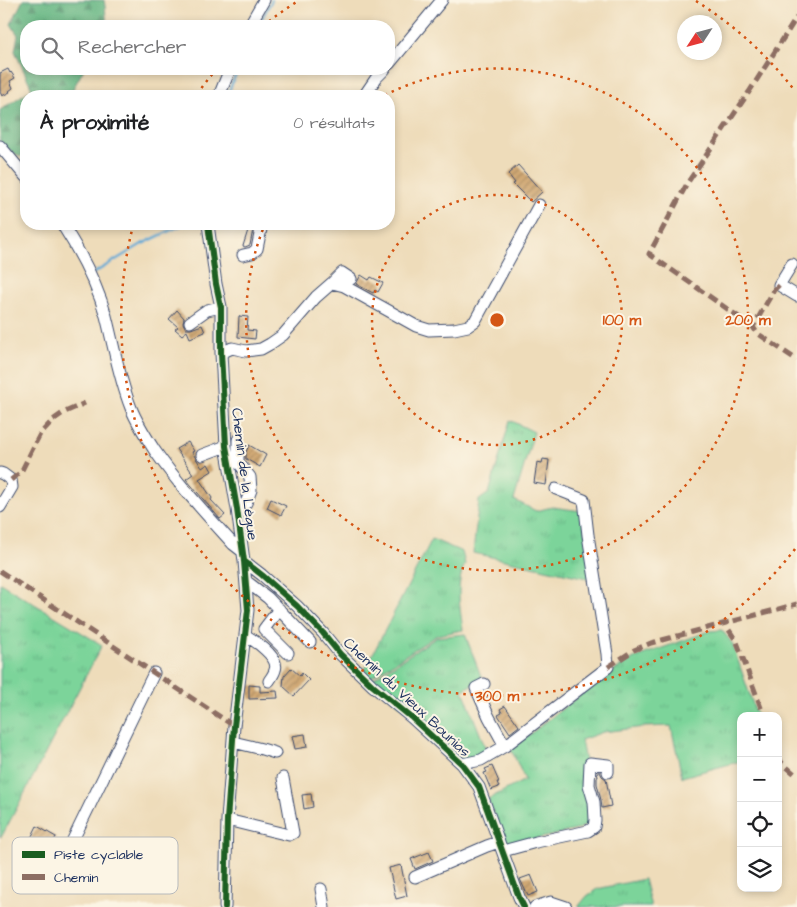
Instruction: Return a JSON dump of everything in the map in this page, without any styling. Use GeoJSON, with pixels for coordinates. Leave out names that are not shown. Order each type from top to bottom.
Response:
{"type":"FeatureCollection","features":[{"type":"Feature","properties":{"kind":"street"},"geometry":{"type":"LineString","coordinates":[[252,20],[264,0]]}},
{"type":"Feature","properties":{"kind":"street"},"geometry":{"type":"LineString","coordinates":[[395,57],[442,0]]}},
{"type":"Feature","properties":{"kind":"street"},"geometry":{"type":"LineString","coordinates":[[221,90],[228,75]]}},
{"type":"Feature","properties":{"kind":"street"},"geometry":{"type":"LineString","coordinates":[[368,90],[379,75]]}},
{"type":"Feature","properties":{"kind":"street"},"geometry":{"type":"LineString","coordinates":[[0,146],[20,170]]}},
{"type":"Feature","properties":{"kind":"street"},"geometry":{"type":"LineString","coordinates":[[332,283],[344,286],[416,326],[429,330],[454,329],[468,326],[475,321],[539,205]]}},
{"type":"Feature","properties":{"kind":"street","name":"Chemin du Vieux Bounias"},"geometry":{"type":"LineString","coordinates":[[66,230],[86,266],[98,293],[121,380],[131,409],[146,437],[184,489],[243,556],[297,606],[372,686],[412,718],[462,764],[479,787],[524,907]]}},
{"type":"Feature","properties":{"kind":"street","name":"Chemin de la Lègue"},"geometry":{"type":"LineString","coordinates":[[209,230],[221,307],[226,446],[237,510],[248,610],[232,742],[227,820],[226,907]]}},
{"type":"Feature","properties":{"kind":"street"},"geometry":{"type":"LineString","coordinates":[[242,255],[252,253],[257,249],[261,230]]}},
{"type":"Feature","properties":{"kind":"street"},"geometry":{"type":"LineString","coordinates":[[792,264],[780,284],[797,296]]}},
{"type":"Feature","properties":{"kind":"street"},"geometry":{"type":"LineString","coordinates":[[222,353],[232,348],[246,351],[261,349],[270,344],[283,335],[316,298],[342,273],[351,279]]}},
{"type":"Feature","properties":{"kind":"street"},"geometry":{"type":"LineString","coordinates":[[190,322],[207,310],[221,307]]}},
{"type":"Feature","properties":{"kind":"street"},"geometry":{"type":"LineString","coordinates":[[237,510],[246,503],[251,490],[250,477],[238,462],[238,440]]}},
{"type":"Feature","properties":{"kind":"street"},"geometry":{"type":"LineString","coordinates":[[202,455],[226,446]]}},
{"type":"Feature","properties":{"kind":"street"},"geometry":{"type":"LineString","coordinates":[[0,473],[11,480],[12,487],[0,507]]}},
{"type":"Feature","properties":{"kind":"street"},"geometry":{"type":"LineString","coordinates":[[462,764],[481,760],[505,746],[608,667],[584,500],[556,489]]}},
{"type":"Feature","properties":{"kind":"street"},"geometry":{"type":"LineString","coordinates":[[246,581],[268,598],[310,642]]}},
{"type":"Feature","properties":{"kind":"street"},"geometry":{"type":"LineString","coordinates":[[279,609],[264,629],[288,653]]}},
{"type":"Feature","properties":{"kind":"street"},"geometry":{"type":"LineString","coordinates":[[245,635],[257,642],[276,662],[276,669],[269,681]]}},
{"type":"Feature","properties":{"kind":"street"},"geometry":{"type":"LineString","coordinates":[[74,837],[154,673]]}},
{"type":"Feature","properties":{"kind":"street"},"geometry":{"type":"LineString","coordinates":[[484,684],[476,688],[505,746]]}},
{"type":"Feature","properties":{"kind":"street"},"geometry":{"type":"LineString","coordinates":[[232,742],[275,753]]}},
{"type":"Feature","properties":{"kind":"street"},"geometry":{"type":"LineString","coordinates":[[415,877],[487,846],[536,842],[588,831],[594,827],[596,820],[594,802],[589,785],[590,763],[608,765],[608,772]]}},
{"type":"Feature","properties":{"kind":"street"},"geometry":{"type":"LineString","coordinates":[[227,820],[289,835],[293,833],[282,778]]}},
{"type":"Feature","properties":{"kind":"street"},"geometry":{"type":"LineString","coordinates":[[321,888],[324,907]]}},
{"type":"Feature","properties":{"kind":"street"},"geometry":{"type":"LineString","coordinates":[[535,907],[551,902],[566,907]]}},
{"type":"Feature","properties":{"kind":"green space"},"geometry":{"type":"Polygon","coordinates":[[[23,0],[104,0],[106,20],[20,20],[20,62],[15,51],[18,35],[11,24],[23,0]]]}},
{"type":"Feature","properties":{"kind":"green space"},"geometry":{"type":"Polygon","coordinates":[[[26,75],[81,75],[72,90],[30,90],[32,89],[26,75]]]}},
{"type":"Feature","properties":{"kind":"green space"},"geometry":{"type":"Polygon","coordinates":[[[20,97],[20,157],[5,147],[0,141],[0,110],[20,97]]]}},
{"type":"Feature","properties":{"kind":"green space"},"geometry":{"type":"Polygon","coordinates":[[[510,420],[534,432],[514,500],[536,511],[552,507],[582,511],[591,579],[473,553],[479,500],[489,493],[510,420]]]}},
{"type":"Feature","properties":{"kind":"green space"},"geometry":{"type":"Polygon","coordinates":[[[432,539],[462,552],[465,564],[460,580],[459,597],[463,630],[437,635],[370,678],[364,671],[432,539]]]}},
{"type":"Feature","properties":{"kind":"green space"},"geometry":{"type":"Polygon","coordinates":[[[0,583],[102,645],[0,837],[0,583]]]}},
{"type":"Feature","properties":{"kind":"green space"},"geometry":{"type":"Polygon","coordinates":[[[722,630],[732,643],[756,712],[737,712],[737,762],[682,777],[671,726],[603,732],[581,740],[591,823],[576,830],[505,846],[488,799],[525,780],[511,749],[602,678],[634,658],[710,631],[722,630]]]}},
{"type":"Feature","properties":{"kind":"green space"},"geometry":{"type":"Polygon","coordinates":[[[465,634],[482,679],[463,690],[487,752],[481,757],[462,759],[371,680],[437,637],[465,634]]]}},
{"type":"Feature","properties":{"kind":"green space"},"geometry":{"type":"Polygon","coordinates":[[[644,879],[651,907],[578,907],[587,896],[597,889],[644,879]]]}},
{"type":"Feature","properties":{"kind":"building"},"geometry":{"type":"Polygon","coordinates":[[[8,69],[15,78],[10,81],[13,88],[2,96],[0,92],[0,73],[8,69]]]}},
{"type":"Feature","properties":{"kind":"building"},"geometry":{"type":"Polygon","coordinates":[[[518,165],[542,192],[531,202],[513,184],[515,183],[508,174],[518,165]]]}},
{"type":"Feature","properties":{"kind":"building"},"geometry":{"type":"Polygon","coordinates":[[[248,230],[253,230],[250,245],[243,246],[248,230]]]}},
{"type":"Feature","properties":{"kind":"building"},"geometry":{"type":"Polygon","coordinates":[[[361,275],[369,280],[371,277],[383,283],[378,292],[375,290],[373,293],[356,284],[361,275]]]}},
{"type":"Feature","properties":{"kind":"building"},"geometry":{"type":"Polygon","coordinates":[[[177,310],[184,318],[183,323],[186,329],[202,325],[205,332],[190,338],[187,331],[182,335],[175,329],[178,327],[169,319],[177,310]]]}},
{"type":"Feature","properties":{"kind":"building"},"geometry":{"type":"Polygon","coordinates":[[[239,316],[248,317],[247,330],[256,331],[255,339],[238,337],[239,316]]]}},
{"type":"Feature","properties":{"kind":"building"},"geometry":{"type":"Polygon","coordinates":[[[188,442],[202,468],[208,464],[212,471],[199,479],[212,498],[211,500],[225,515],[220,519],[186,479],[193,474],[176,449],[188,442]]]}},
{"type":"Feature","properties":{"kind":"building"},"geometry":{"type":"Polygon","coordinates":[[[249,445],[266,455],[260,467],[246,459],[249,445]]]}},
{"type":"Feature","properties":{"kind":"building"},"geometry":{"type":"Polygon","coordinates":[[[543,459],[549,460],[546,485],[534,483],[537,462],[542,463],[543,459]]]}},
{"type":"Feature","properties":{"kind":"building"},"geometry":{"type":"Polygon","coordinates":[[[271,499],[286,506],[281,515],[267,508],[271,499]]]}},
{"type":"Feature","properties":{"kind":"building"},"geometry":{"type":"Polygon","coordinates":[[[291,668],[300,676],[302,673],[309,680],[294,696],[283,686],[284,676],[291,668]]]}},
{"type":"Feature","properties":{"kind":"building"},"geometry":{"type":"Polygon","coordinates":[[[249,685],[260,686],[260,692],[277,691],[278,698],[249,699],[249,685]]]}},
{"type":"Feature","properties":{"kind":"building"},"geometry":{"type":"Polygon","coordinates":[[[505,706],[519,726],[510,733],[498,715],[502,713],[500,709],[505,706]]]}},
{"type":"Feature","properties":{"kind":"building"},"geometry":{"type":"Polygon","coordinates":[[[305,734],[307,747],[295,749],[292,736],[305,734]]]}},
{"type":"Feature","properties":{"kind":"building"},"geometry":{"type":"Polygon","coordinates":[[[492,766],[499,782],[497,782],[499,787],[491,790],[484,773],[487,772],[485,769],[492,766]]]}},
{"type":"Feature","properties":{"kind":"building"},"geometry":{"type":"Polygon","coordinates":[[[597,772],[600,772],[606,779],[611,806],[602,808],[597,784],[597,772]]]}},
{"type":"Feature","properties":{"kind":"building"},"geometry":{"type":"Polygon","coordinates":[[[311,794],[313,807],[304,809],[302,795],[311,794]]]}},
{"type":"Feature","properties":{"kind":"building"},"geometry":{"type":"Polygon","coordinates":[[[37,826],[56,837],[32,837],[37,826]]]}},
{"type":"Feature","properties":{"kind":"building"},"geometry":{"type":"Polygon","coordinates":[[[429,852],[433,861],[415,869],[411,859],[429,852]]]}},
{"type":"Feature","properties":{"kind":"building"},"geometry":{"type":"Polygon","coordinates":[[[401,865],[407,896],[396,899],[389,868],[401,865]]]}},
{"type":"Feature","properties":{"kind":"building"},"geometry":{"type":"Polygon","coordinates":[[[531,875],[538,892],[528,896],[520,879],[531,875]]]}},
{"type":"Feature","properties":{"kind":"waterway"},"geometry":{"type":"LineString","coordinates":[[261,20],[272,0]]}},
{"type":"Feature","properties":{"kind":"waterway"},"geometry":{"type":"LineString","coordinates":[[229,90],[236,75]]}},
{"type":"Feature","properties":{"kind":"waterway"},"geometry":{"type":"LineString","coordinates":[[94,273],[142,244],[171,230]]}},
{"type":"Feature","properties":{"kind":"marked path"},"geometry":{"type":"LineString","coordinates":[[753,327],[649,254],[688,182],[797,17]]}},
{"type":"Feature","properties":{"kind":"marked path"},"geometry":{"type":"LineString","coordinates":[[779,285],[774,290],[753,327],[757,333],[797,360]]}},
{"type":"Feature","properties":{"kind":"marked path"},"geometry":{"type":"LineString","coordinates":[[11,480],[21,472],[40,434],[53,420],[85,403]]}},
{"type":"Feature","properties":{"kind":"marked path"},"geometry":{"type":"LineString","coordinates":[[0,571],[234,726]]}},
{"type":"Feature","properties":{"kind":"marked path"},"geometry":{"type":"LineString","coordinates":[[608,667],[634,650],[651,643],[797,604]]}},
{"type":"Feature","properties":{"kind":"marked path"},"geometry":{"type":"LineString","coordinates":[[729,630],[737,642],[763,712]]}},
{"type":"Feature","properties":{"kind":"marked path"},"geometry":{"type":"LineString","coordinates":[[779,757],[781,762],[797,776]]}},
{"type":"Feature","properties":{"kind":"cycle path"},"geometry":{"type":"LineString","coordinates":[[209,230],[221,307],[221,353],[226,446],[244,561],[248,610],[234,726],[227,820],[225,907]]}},
{"type":"Feature","properties":{"kind":"cycle path"},"geometry":{"type":"LineString","coordinates":[[244,561],[297,606],[340,654],[373,686],[412,718],[462,764],[479,787],[524,907]]}}]}
